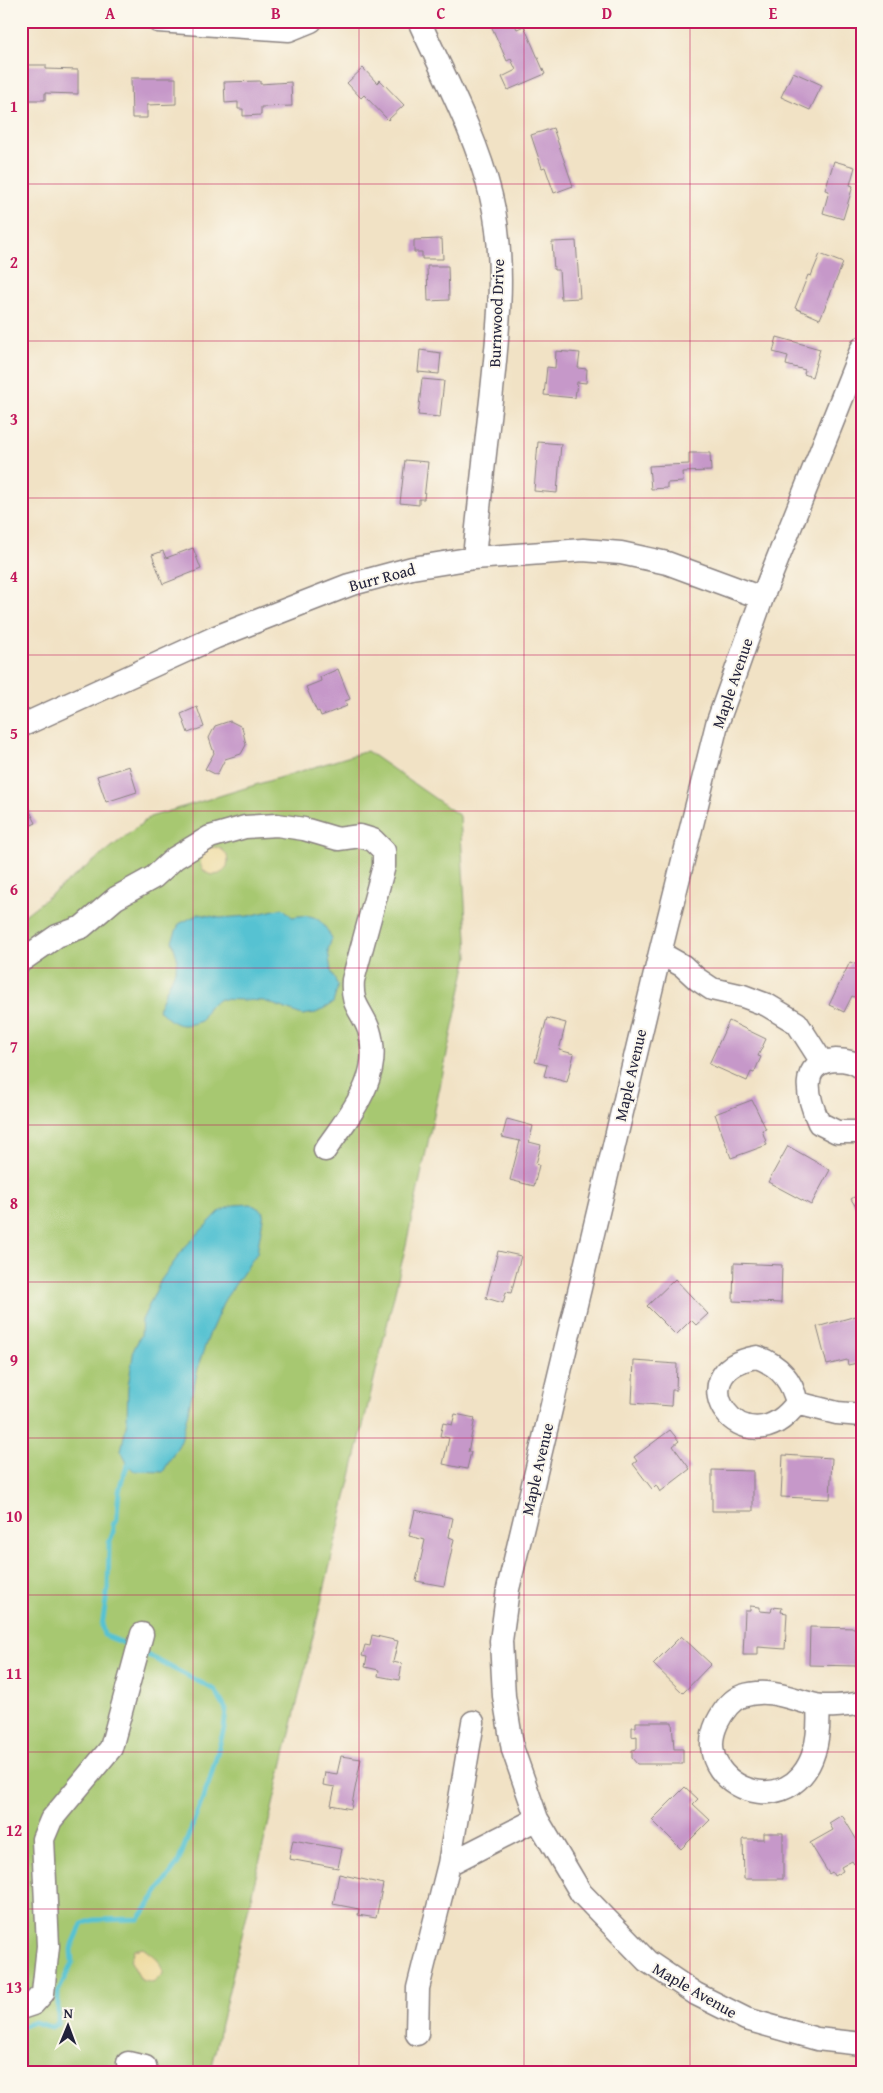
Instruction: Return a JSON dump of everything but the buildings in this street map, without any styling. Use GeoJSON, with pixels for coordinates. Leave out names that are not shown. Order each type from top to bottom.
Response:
{"type":"FeatureCollection","features":[{"type":"Feature","properties":{"kind":"street"},"geometry":{"type":"LineString","coordinates":[[158,21],[289,30],[311,21]]}},
{"type":"Feature","properties":{"kind":"street","name":"Burnwood Drive"},"geometry":{"type":"LineString","coordinates":[[419,21],[461,114],[484,172],[492,198],[498,244],[500,291],[474,558]]}},
{"type":"Feature","properties":{"kind":"street","name":"Maple Avenue"},"geometry":{"type":"LineString","coordinates":[[862,348],[762,598],[717,724],[660,953],[506,1606],[501,1641],[504,1696],[513,1750],[537,1819],[581,1893],[647,1961],[696,1994],[746,2019],[817,2039],[862,2044]]}},
{"type":"Feature","properties":{"kind":"street","name":"Burr Road"},"geometry":{"type":"LineString","coordinates":[[21,726],[216,637],[349,585],[412,568],[474,558],[583,550],[621,553],[667,563],[762,598]]}},
{"type":"Feature","properties":{"kind":"street"},"geometry":{"type":"LineString","coordinates":[[21,961],[57,936],[82,927],[116,898],[154,877],[175,858],[210,837],[246,827],[277,826],[304,829],[338,839],[360,836],[373,840],[384,851],[384,866],[353,980],[352,996],[369,1029],[373,1050],[370,1079],[350,1114],[325,1150]]}},
{"type":"Feature","properties":{"kind":"street"},"geometry":{"type":"LineString","coordinates":[[660,953],[683,966],[697,979],[712,988],[767,1005],[796,1023],[822,1062]]}},
{"type":"Feature","properties":{"kind":"street"},"geometry":{"type":"LineString","coordinates":[[862,1068],[857,1063],[838,1060],[822,1062],[812,1071],[807,1092],[819,1123],[837,1132],[862,1132]]}},
{"type":"Feature","properties":{"kind":"street"},"geometry":{"type":"LineString","coordinates":[[797,1403],[837,1413],[862,1414]]}},
{"type":"Feature","properties":{"kind":"street"},"geometry":{"type":"LineString","coordinates":[[21,2008],[33,2004],[43,1993],[48,1946],[43,1839],[51,1820],[111,1748],[140,1643]]}},
{"type":"Feature","properties":{"kind":"street"},"geometry":{"type":"LineString","coordinates":[[818,1706],[816,1740],[810,1763],[798,1781],[779,1791],[757,1792],[736,1785],[720,1772],[713,1752],[712,1734],[723,1711],[740,1697],[762,1692],[779,1694],[818,1706],[862,1703]]}},
{"type":"Feature","properties":{"kind":"street"},"geometry":{"type":"LineString","coordinates":[[417,2034],[418,1988],[449,1864],[473,1722]]}},
{"type":"Feature","properties":{"kind":"street"},"geometry":{"type":"LineString","coordinates":[[449,1864],[537,1819]]}},
{"type":"Feature","properties":{"kind":"green space"},"geometry":{"type":"Polygon","coordinates":[[[367,751],[460,816],[468,956],[406,1245],[211,2072],[21,2072],[21,918],[150,817],[367,751]]]}},
{"type":"Feature","properties":{"kind":"sand"},"geometry":{"type":"Polygon","coordinates":[[[214,847],[224,851],[228,861],[224,871],[214,875],[204,871],[200,861],[204,851],[214,847]]]}},
{"type":"Feature","properties":{"kind":"sand"},"geometry":{"type":"Polygon","coordinates":[[[143,1948],[157,1959],[162,1966],[163,1974],[153,1983],[141,1980],[130,1960],[134,1950],[143,1948]]]}},
{"type":"Feature","properties":{"kind":"water"},"geometry":{"type":"Polygon","coordinates":[[[283,908],[292,917],[307,916],[316,918],[332,938],[328,950],[331,971],[338,986],[333,1003],[316,1013],[302,1015],[264,1001],[220,999],[208,1007],[201,1021],[187,1025],[173,1022],[158,1009],[176,968],[177,957],[172,941],[179,924],[199,914],[220,918],[249,916],[283,908]]]}},
{"type":"Feature","properties":{"kind":"water"},"geometry":{"type":"Polygon","coordinates":[[[251,1204],[264,1212],[257,1253],[225,1299],[209,1335],[200,1360],[181,1441],[163,1472],[134,1471],[128,1465],[121,1451],[127,1421],[128,1386],[134,1349],[141,1335],[142,1320],[161,1280],[185,1247],[219,1212],[234,1205],[251,1204]]]}},
{"type":"Feature","properties":{"kind":"waterway"},"geometry":{"type":"LineString","coordinates":[[128,1465],[120,1485],[117,1519],[113,1525],[113,1533],[109,1543],[108,1588],[102,1626],[104,1635],[133,1647]]}},
{"type":"Feature","properties":{"kind":"waterway"},"geometry":{"type":"LineString","coordinates":[[21,2027],[34,2022],[52,2027],[58,2023],[58,1992],[72,1963],[71,1949],[82,1924],[93,1920],[139,1919],[178,1863],[209,1782],[224,1729],[226,1710],[215,1690],[143,1653]]}}]}
